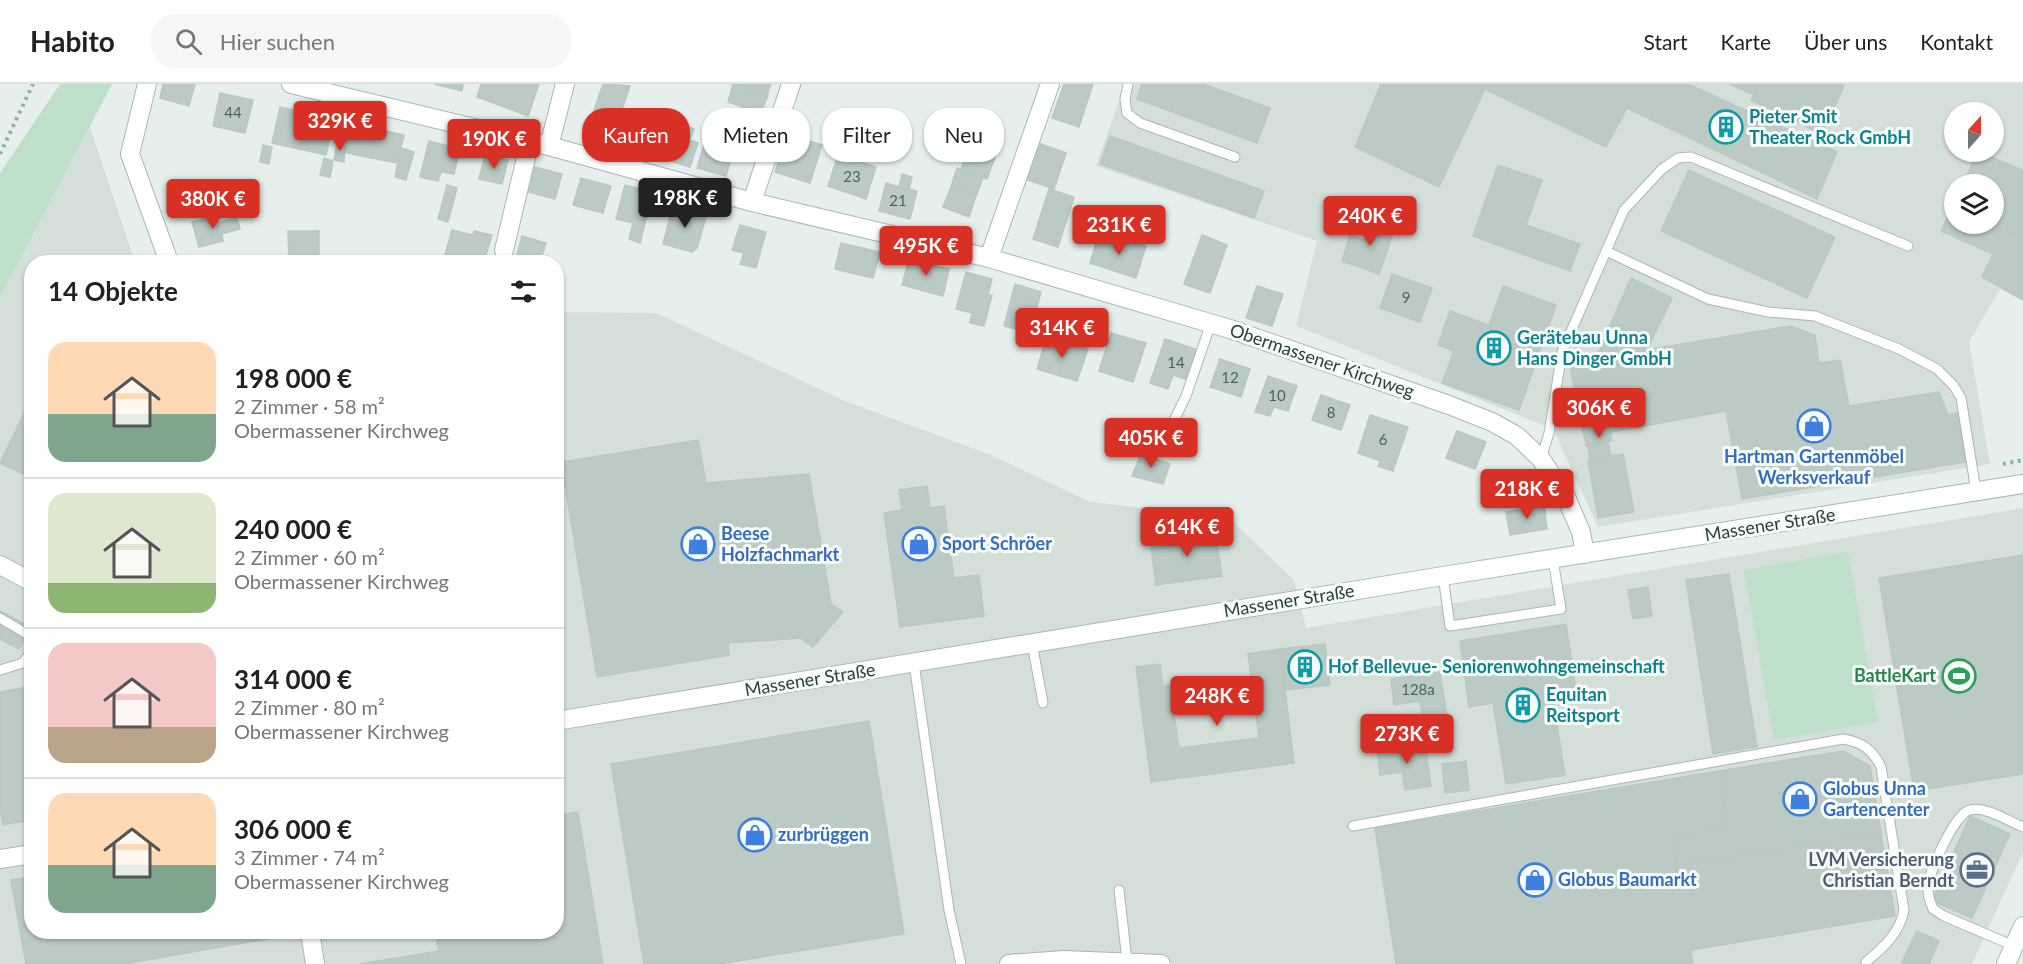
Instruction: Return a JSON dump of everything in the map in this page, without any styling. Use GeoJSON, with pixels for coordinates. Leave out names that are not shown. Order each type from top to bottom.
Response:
{"type":"FeatureCollection","features":[{"type":"Feature","properties":{"kind":"street"},"geometry":{"type":"LineString","coordinates":[[147,84],[130,154],[166,255]]}},
{"type":"Feature","properties":{"kind":"street","name":"Obermassener Kirchweg"},"geometry":{"type":"LineString","coordinates":[[291,84],[530,141],[752,202],[989,258],[1211,323],[1492,422],[1517,436],[1541,459],[1566,497],[1581,532],[1585,554]]}},
{"type":"Feature","properties":{"kind":"street"},"geometry":{"type":"LineString","coordinates":[[549,146],[565,84]]}},
{"type":"Feature","properties":{"kind":"street"},"geometry":{"type":"LineString","coordinates":[[752,202],[791,84]]}},
{"type":"Feature","properties":{"kind":"street"},"geometry":{"type":"LineString","coordinates":[[989,258],[1050,84]]}},
{"type":"Feature","properties":{"kind":"street"},"geometry":{"type":"LineString","coordinates":[[504,250],[530,141]]}},
{"type":"Feature","properties":{"kind":"street","name":"Massener Straße"},"geometry":{"type":"LineString","coordinates":[[564,720],[2023,484]]}},
{"type":"Feature","properties":{"kind":"street"},"geometry":{"type":"LineString","coordinates":[[0,565],[24,578]]}},
{"type":"Feature","properties":{"kind":"street"},"geometry":{"type":"LineString","coordinates":[[0,859],[24,855]]}},
{"type":"Feature","properties":{"kind":"street"},"geometry":{"type":"LineString","coordinates":[[2006,958],[2023,926]]}},
{"type":"Feature","properties":{"kind":"street"},"geometry":{"type":"LineString","coordinates":[[311,939],[315,964]]}},
{"type":"Feature","properties":{"kind":"street"},"geometry":{"type":"LineString","coordinates":[[1009,964],[1064,960],[1161,964]]}},
{"type":"Feature","properties":{"kind":"lane"},"geometry":{"type":"LineString","coordinates":[[1128,84],[1125,99],[1127,113],[1140,123],[1236,157]]}},
{"type":"Feature","properties":{"kind":"lane"},"geometry":{"type":"LineString","coordinates":[[1541,459],[1550,433],[1562,352],[1624,210],[1662,169],[1678,158],[1691,157],[1908,246]]}},
{"type":"Feature","properties":{"kind":"lane"},"geometry":{"type":"LineString","coordinates":[[1606,251],[1708,299],[1768,312],[1815,316],[1899,349],[1937,369],[1954,386],[1960,398],[1976,491]]}},
{"type":"Feature","properties":{"kind":"lane"},"geometry":{"type":"LineString","coordinates":[[1159,451],[1186,396],[1211,323]]}},
{"type":"Feature","properties":{"kind":"lane"},"geometry":{"type":"LineString","coordinates":[[1443,576],[1450,626],[1561,609],[1553,559]]}},
{"type":"Feature","properties":{"kind":"lane"},"geometry":{"type":"LineString","coordinates":[[0,618],[24,632]]}},
{"type":"Feature","properties":{"kind":"lane"},"geometry":{"type":"LineString","coordinates":[[1032,643],[1043,703]]}},
{"type":"Feature","properties":{"kind":"lane"},"geometry":{"type":"LineString","coordinates":[[0,670],[24,662]]}},
{"type":"Feature","properties":{"kind":"lane"},"geometry":{"type":"LineString","coordinates":[[914,663],[950,910],[961,964]]}},
{"type":"Feature","properties":{"kind":"lane"},"geometry":{"type":"LineString","coordinates":[[1353,826],[1843,739],[1857,741],[1876,756],[1881,767],[1904,910],[1903,919],[1887,944],[1866,962]]}},
{"type":"Feature","properties":{"kind":"lane"},"geometry":{"type":"LineString","coordinates":[[2006,958],[1939,913],[1929,900],[1928,887],[1931,873],[1958,817],[1968,810],[1978,809],[2023,827]]}},
{"type":"Feature","properties":{"kind":"lane"},"geometry":{"type":"LineString","coordinates":[[1119,890],[1127,961]]}},
{"type":"Feature","properties":{"kind":"path"},"geometry":{"type":"LineString","coordinates":[[0,154],[33,84]]}},
{"type":"Feature","properties":{"kind":"path"},"geometry":{"type":"LineString","coordinates":[[2003,464],[2023,460]]}},
{"type":"Feature","properties":{"kind":"shaded area"},"geometry":{"type":"Polygon","coordinates":[[[1125,84],[2023,84],[2023,301],[2000,289],[1969,342],[1990,464],[1598,527],[1553,429],[1296,326],[1317,241],[1096,166],[1125,84]]]}},
{"type":"Feature","properties":{"kind":"shaded area"},"geometry":{"type":"Polygon","coordinates":[[[90,127],[133,255],[24,255],[24,939],[564,939],[564,312],[656,313],[845,401],[991,455],[1090,502],[1228,517],[1294,580],[1306,628],[2023,508],[2023,852],[1972,964],[0,964],[0,298],[90,127]]]}},
{"type":"Feature","properties":{"kind":"green space"},"geometry":{"type":"Polygon","coordinates":[[[60,84],[112,84],[0,298],[0,173],[60,84]]]}},
{"type":"Feature","properties":{"kind":"green space"},"geometry":{"type":"Polygon","coordinates":[[[1848,552],[1878,722],[1774,740],[1744,570],[1848,552]]]}},
{"type":"Feature","properties":{"kind":"building"},"geometry":{"type":"Polygon","coordinates":[[[163,84],[195,84],[189,106],[160,98],[163,84]]]}},
{"type":"Feature","properties":{"kind":"building"},"geometry":{"type":"Polygon","coordinates":[[[434,84],[463,84],[462,91],[434,84]]]}},
{"type":"Feature","properties":{"kind":"building"},"geometry":{"type":"Polygon","coordinates":[[[481,84],[539,84],[528,116],[477,97],[481,84]]]}},
{"type":"Feature","properties":{"kind":"building"},"geometry":{"type":"Polygon","coordinates":[[[603,84],[630,86],[622,108],[595,108],[603,84]]]}},
{"type":"Feature","properties":{"kind":"building"},"geometry":{"type":"Polygon","coordinates":[[[733,84],[768,95],[763,108],[746,108],[728,102],[733,84]]]}},
{"type":"Feature","properties":{"kind":"building"},"geometry":{"type":"Polygon","coordinates":[[[736,84],[771,84],[767,95],[736,84]]]}},
{"type":"Feature","properties":{"kind":"building"},"geometry":{"type":"Polygon","coordinates":[[[1064,84],[1093,84],[1079,127],[1052,118],[1064,84]]]}},
{"type":"Feature","properties":{"kind":"building"},"geometry":{"type":"Polygon","coordinates":[[[1142,84],[1203,84],[1270,108],[1257,143],[1137,99],[1142,84]]]}},
{"type":"Feature","properties":{"kind":"building","name":"Pieter Smit Theater Rock GmbH"},"geometry":{"type":"Polygon","coordinates":[[[1381,84],[1688,84],[1837,152],[1817,199],[1627,108],[1606,147],[1485,89],[1439,187],[1355,147],[1381,84]]]}},
{"type":"Feature","properties":{"kind":"building"},"geometry":{"type":"Polygon","coordinates":[[[1730,84],[1759,84],[1754,95],[1730,84]]]}},
{"type":"Feature","properties":{"kind":"building"},"geometry":{"type":"Polygon","coordinates":[[[1759,84],[1839,84],[1844,86],[1822,134],[1751,100],[1759,84]]]}},
{"type":"Feature","properties":{"kind":"building"},"geometry":{"type":"Polygon","coordinates":[[[220,93],[253,100],[245,133],[213,126],[220,93]]]}},
{"type":"Feature","properties":{"kind":"building"},"geometry":{"type":"Polygon","coordinates":[[[280,107],[307,113],[299,149],[272,143],[280,107]]]}},
{"type":"Feature","properties":{"kind":"building"},"geometry":{"type":"Polygon","coordinates":[[[307,113],[334,118],[326,155],[299,149],[307,113]]]}},
{"type":"Feature","properties":{"kind":"building"},"geometry":{"type":"Polygon","coordinates":[[[350,123],[366,124],[365,127],[377,129],[371,158],[343,152],[350,123]]]}},
{"type":"Feature","properties":{"kind":"building"},"geometry":{"type":"Polygon","coordinates":[[[690,127],[694,129],[690,140],[690,127]]]}},
{"type":"Feature","properties":{"kind":"building"},"geometry":{"type":"Polygon","coordinates":[[[377,129],[404,135],[397,163],[371,158],[377,129]]]}},
{"type":"Feature","properties":{"kind":"building"},"geometry":{"type":"Polygon","coordinates":[[[1110,136],[1264,191],[1254,218],[1100,164],[1110,136]]]}},
{"type":"Feature","properties":{"kind":"building"},"geometry":{"type":"Polygon","coordinates":[[[690,140],[698,143],[690,167],[674,162],[690,162],[690,140]]]}},
{"type":"Feature","properties":{"kind":"building"},"geometry":{"type":"Polygon","coordinates":[[[429,141],[460,149],[454,174],[441,172],[438,181],[420,177],[429,141]]]}},
{"type":"Feature","properties":{"kind":"building"},"geometry":{"type":"Polygon","coordinates":[[[810,141],[822,145],[810,183],[775,172],[778,162],[810,162],[810,141]]]}},
{"type":"Feature","properties":{"kind":"building"},"geometry":{"type":"Polygon","coordinates":[[[337,142],[345,144],[344,162],[334,160],[337,142]]]}},
{"type":"Feature","properties":{"kind":"building"},"geometry":{"type":"Polygon","coordinates":[[[1038,143],[1066,153],[1054,189],[1025,179],[1038,143]]]}},
{"type":"Feature","properties":{"kind":"building"},"geometry":{"type":"Polygon","coordinates":[[[263,145],[272,147],[269,164],[260,162],[263,145]]]}},
{"type":"Feature","properties":{"kind":"building"},"geometry":{"type":"Polygon","coordinates":[[[401,148],[414,152],[406,180],[395,177],[401,148]]]}},
{"type":"Feature","properties":{"kind":"building"},"geometry":{"type":"Polygon","coordinates":[[[702,151],[702,162],[730,162],[726,176],[697,168],[702,151]]]}},
{"type":"Feature","properties":{"kind":"building"},"geometry":{"type":"Polygon","coordinates":[[[485,155],[508,160],[502,184],[479,179],[485,155]]]}},
{"type":"Feature","properties":{"kind":"building"},"geometry":{"type":"Polygon","coordinates":[[[324,158],[333,161],[330,177],[320,175],[324,158]]]}},
{"type":"Feature","properties":{"kind":"building"},"geometry":{"type":"Polygon","coordinates":[[[836,162],[860,162],[876,167],[866,199],[828,186],[836,162]]]}},
{"type":"Feature","properties":{"kind":"building"},"geometry":{"type":"Polygon","coordinates":[[[963,162],[993,162],[987,179],[961,169],[963,162]]]}},
{"type":"Feature","properties":{"kind":"building"},"geometry":{"type":"Polygon","coordinates":[[[1973,162],[2003,162],[2023,170],[2023,240],[2004,230],[2004,174],[1968,174],[1973,162]]]}},
{"type":"Feature","properties":{"kind":"building"},"geometry":{"type":"Polygon","coordinates":[[[1498,165],[1542,180],[1526,225],[1580,244],[1570,271],[1473,236],[1498,165]]]}},
{"type":"Feature","properties":{"kind":"building"},"geometry":{"type":"Polygon","coordinates":[[[531,166],[562,174],[555,199],[525,191],[531,166]]]}},
{"type":"Feature","properties":{"kind":"building"},"geometry":{"type":"Polygon","coordinates":[[[957,168],[983,178],[976,196],[951,187],[957,168]]]}},
{"type":"Feature","properties":{"kind":"building"},"geometry":{"type":"Polygon","coordinates":[[[1689,170],[1835,237],[1807,298],[1661,231],[1689,170]]]}},
{"type":"Feature","properties":{"kind":"building"},"geometry":{"type":"Polygon","coordinates":[[[902,174],[912,177],[909,189],[917,191],[910,219],[879,211],[886,183],[899,187],[902,174]]]}},
{"type":"Feature","properties":{"kind":"building"},"geometry":{"type":"Polygon","coordinates":[[[581,178],[611,186],[603,213],[573,205],[581,178]]]}},
{"type":"Feature","properties":{"kind":"building"},"geometry":{"type":"Polygon","coordinates":[[[447,185],[457,188],[448,222],[438,219],[447,185]]]}},
{"type":"Feature","properties":{"kind":"building"},"geometry":{"type":"Polygon","coordinates":[[[625,185],[653,192],[640,243],[629,239],[633,223],[616,219],[625,185]]]}},
{"type":"Feature","properties":{"kind":"building"},"geometry":{"type":"Polygon","coordinates":[[[951,187],[976,196],[969,217],[943,207],[951,187]]]}},
{"type":"Feature","properties":{"kind":"building"},"geometry":{"type":"Polygon","coordinates":[[[1049,189],[1074,197],[1058,247],[1033,239],[1049,189]]]}},
{"type":"Feature","properties":{"kind":"building"},"geometry":{"type":"Polygon","coordinates":[[[673,205],[707,214],[697,248],[692,252],[663,244],[673,205]]]}},
{"type":"Feature","properties":{"kind":"building"},"geometry":{"type":"Polygon","coordinates":[[[216,216],[217,223],[237,218],[240,229],[222,234],[223,241],[199,247],[192,222],[216,216]]]}},
{"type":"Feature","properties":{"kind":"building"},"geometry":{"type":"Polygon","coordinates":[[[1373,218],[1396,225],[1379,274],[1342,261],[1350,235],[1364,240],[1373,218]]]}},
{"type":"Feature","properties":{"kind":"building"},"geometry":{"type":"Polygon","coordinates":[[[740,225],[766,232],[756,268],[740,264],[744,253],[732,250],[740,225]]]}},
{"type":"Feature","properties":{"kind":"building"},"geometry":{"type":"Polygon","coordinates":[[[452,230],[473,235],[474,231],[492,235],[486,255],[445,255],[452,230]]]}},
{"type":"Feature","properties":{"kind":"building"},"geometry":{"type":"Polygon","coordinates":[[[2004,230],[2023,240],[2023,300],[1982,277],[1993,254],[1948,234],[2004,234],[2004,230]]]}},
{"type":"Feature","properties":{"kind":"building"},"geometry":{"type":"Polygon","coordinates":[[[288,231],[319,231],[319,255],[289,255],[288,231]]]}},
{"type":"Feature","properties":{"kind":"building"},"geometry":{"type":"Polygon","coordinates":[[[1202,235],[1227,245],[1210,293],[1184,284],[1202,235]]]}},
{"type":"Feature","properties":{"kind":"building"},"geometry":{"type":"Polygon","coordinates":[[[522,236],[546,243],[542,255],[517,255],[522,236]]]}},
{"type":"Feature","properties":{"kind":"building"},"geometry":{"type":"Polygon","coordinates":[[[1116,237],[1146,246],[1136,278],[1090,263],[1097,240],[1113,245],[1116,237]]]}},
{"type":"Feature","properties":{"kind":"building"},"geometry":{"type":"Polygon","coordinates":[[[841,243],[880,252],[873,278],[835,269],[841,243]]]}},
{"type":"Feature","properties":{"kind":"building"},"geometry":{"type":"Polygon","coordinates":[[[909,259],[949,269],[943,296],[902,285],[909,259]]]}},
{"type":"Feature","properties":{"kind":"building"},"geometry":{"type":"Polygon","coordinates":[[[966,272],[992,279],[988,295],[992,295],[984,326],[970,323],[972,313],[956,309],[966,272]]]}},
{"type":"Feature","properties":{"kind":"building"},"geometry":{"type":"Polygon","coordinates":[[[1392,274],[1432,288],[1420,322],[1380,308],[1392,274]]]}},
{"type":"Feature","properties":{"kind":"building"},"geometry":{"type":"Polygon","coordinates":[[[1631,278],[1672,298],[1647,350],[1791,326],[1815,335],[1819,363],[1840,360],[1849,406],[1939,392],[1948,415],[1957,413],[1966,462],[1742,499],[1726,411],[1584,437],[1570,366],[1594,362],[1631,278]]]}},
{"type":"Feature","properties":{"kind":"building"},"geometry":{"type":"Polygon","coordinates":[[[1015,284],[1041,292],[1030,333],[1004,326],[1015,284]]]}},
{"type":"Feature","properties":{"kind":"building"},"geometry":{"type":"Polygon","coordinates":[[[1257,286],[1283,294],[1272,326],[1246,318],[1257,286]]]}},
{"type":"Feature","properties":{"kind":"building","name":"Gerätebau Unna Hans Dinger GmbH"},"geometry":{"type":"Polygon","coordinates":[[[1503,286],[1556,305],[1519,410],[1442,383],[1454,351],[1438,345],[1450,311],[1489,325],[1503,286]]]}},
{"type":"Feature","properties":{"kind":"building"},"geometry":{"type":"Polygon","coordinates":[[[1111,333],[1146,343],[1133,382],[1099,371],[1111,333]]]}},
{"type":"Feature","properties":{"kind":"building"},"geometry":{"type":"Polygon","coordinates":[[[1047,336],[1088,349],[1077,381],[1037,369],[1047,336]]]}},
{"type":"Feature","properties":{"kind":"building"},"geometry":{"type":"Polygon","coordinates":[[[1165,339],[1198,350],[1188,380],[1173,375],[1168,389],[1150,383],[1165,339]]]}},
{"type":"Feature","properties":{"kind":"building"},"geometry":{"type":"Polygon","coordinates":[[[1220,359],[1250,369],[1241,397],[1210,387],[1220,359]]]}},
{"type":"Feature","properties":{"kind":"building"},"geometry":{"type":"Polygon","coordinates":[[[1268,376],[1297,386],[1288,411],[1274,407],[1270,416],[1255,412],[1268,376]]]}},
{"type":"Feature","properties":{"kind":"building"},"geometry":{"type":"Polygon","coordinates":[[[1321,395],[1350,405],[1341,430],[1312,420],[1321,395]]]}},
{"type":"Feature","properties":{"kind":"building"},"geometry":{"type":"Polygon","coordinates":[[[24,414],[24,474],[0,463],[24,414]]]}},
{"type":"Feature","properties":{"kind":"building"},"geometry":{"type":"Polygon","coordinates":[[[1370,415],[1408,427],[1393,471],[1378,466],[1380,461],[1358,453],[1370,415]]]}},
{"type":"Feature","properties":{"kind":"building"},"geometry":{"type":"Polygon","coordinates":[[[1457,431],[1486,442],[1475,469],[1446,458],[1457,431]]]}},
{"type":"Feature","properties":{"kind":"building"},"geometry":{"type":"Polygon","coordinates":[[[1611,432],[1612,441],[1586,446],[1585,437],[1611,432]]]}},
{"type":"Feature","properties":{"kind":"building","name":"Beese Holzfachmarkt"},"geometry":{"type":"Polygon","coordinates":[[[698,440],[706,483],[809,474],[831,604],[843,612],[813,647],[800,638],[728,643],[729,655],[597,677],[564,480],[564,462],[698,440]]]}},
{"type":"Feature","properties":{"kind":"building"},"geometry":{"type":"Polygon","coordinates":[[[1608,442],[1611,456],[1590,460],[1588,446],[1608,442]]]}},
{"type":"Feature","properties":{"kind":"building"},"geometry":{"type":"Polygon","coordinates":[[[1141,454],[1170,464],[1163,484],[1132,476],[1141,454]]]}},
{"type":"Feature","properties":{"kind":"building"},"geometry":{"type":"Polygon","coordinates":[[[1623,454],[1634,512],[1598,518],[1588,460],[1623,454]]]}},
{"type":"Feature","properties":{"kind":"building","name":"Sport Schröer"},"geometry":{"type":"Polygon","coordinates":[[[927,486],[930,508],[944,506],[954,578],[979,575],[984,616],[900,627],[884,513],[902,510],[899,490],[927,486]]]}},
{"type":"Feature","properties":{"kind":"building"},"geometry":{"type":"Polygon","coordinates":[[[1544,505],[1547,529],[1510,535],[1506,512],[1544,505]]]}},
{"type":"Feature","properties":{"kind":"building"},"geometry":{"type":"Polygon","coordinates":[[[1215,530],[1222,576],[1156,585],[1151,548],[1165,546],[1164,537],[1215,530]]]}},
{"type":"Feature","properties":{"kind":"building","name":"BattleKart"},"geometry":{"type":"Polygon","coordinates":[[[2023,555],[2023,774],[1914,791],[1879,578],[2023,555]]]}},
{"type":"Feature","properties":{"kind":"building"},"geometry":{"type":"Polygon","coordinates":[[[1729,574],[1757,747],[1713,754],[1686,580],[1729,574]]]}},
{"type":"Feature","properties":{"kind":"building"},"geometry":{"type":"Polygon","coordinates":[[[1648,587],[1652,616],[1633,619],[1628,590],[1648,587]]]}},
{"type":"Feature","properties":{"kind":"building"},"geometry":{"type":"Polygon","coordinates":[[[0,611],[24,623],[24,640],[19,649],[0,639],[0,611]]]}},
{"type":"Feature","properties":{"kind":"building","name":"Equitan Reitsport"},"geometry":{"type":"Polygon","coordinates":[[[1566,624],[1576,690],[1552,693],[1565,775],[1506,784],[1493,703],[1469,707],[1460,641],[1566,624]]]}},
{"type":"Feature","properties":{"kind":"building","name":"Hof Bellevue- Seniorenwohngemeinschaft"},"geometry":{"type":"Polygon","coordinates":[[[1325,644],[1330,685],[1285,690],[1280,649],[1325,644]]]}},
{"type":"Feature","properties":{"kind":"building"},"geometry":{"type":"Polygon","coordinates":[[[1280,649],[1294,763],[1151,782],[1136,667],[1160,664],[1163,686],[1170,685],[1179,748],[1259,738],[1248,654],[1280,649]]]}},
{"type":"Feature","properties":{"kind":"building"},"geometry":{"type":"Polygon","coordinates":[[[1440,672],[1447,717],[1423,720],[1420,701],[1394,705],[1391,679],[1440,672]]]}},
{"type":"Feature","properties":{"kind":"building"},"geometry":{"type":"Polygon","coordinates":[[[24,688],[24,821],[3,825],[0,809],[0,692],[24,688]]]}},
{"type":"Feature","properties":{"kind":"building","name":"zurbrüggen"},"geometry":{"type":"Polygon","coordinates":[[[869,721],[904,934],[719,964],[644,964],[611,764],[869,721]]]}},
{"type":"Feature","properties":{"kind":"building"},"geometry":{"type":"Polygon","coordinates":[[[1425,744],[1431,786],[1405,790],[1402,772],[1380,775],[1377,751],[1425,744]]]}},
{"type":"Feature","properties":{"kind":"building","name":"Globus Unna Gartencenter"},"geometry":{"type":"Polygon","coordinates":[[[1843,751],[1870,766],[1881,833],[1676,866],[1672,836],[1728,828],[1719,771],[1843,751]]]}},
{"type":"Feature","properties":{"kind":"building"},"geometry":{"type":"Polygon","coordinates":[[[1466,761],[1469,790],[1445,793],[1442,764],[1466,761]]]}},
{"type":"Feature","properties":{"kind":"building"},"geometry":{"type":"Polygon","coordinates":[[[1719,771],[1728,828],[1672,836],[1676,866],[1881,833],[1895,916],[1691,950],[1693,964],[1396,964],[1375,828],[1719,771]]]}},
{"type":"Feature","properties":{"kind":"building"},"geometry":{"type":"Polygon","coordinates":[[[578,812],[603,964],[359,964],[439,951],[436,939],[564,939],[564,814],[578,812]]]}},
{"type":"Feature","properties":{"kind":"building"},"geometry":{"type":"Polygon","coordinates":[[[1970,816],[2010,834],[1972,918],[1932,901],[1970,816]]]}},
{"type":"Feature","properties":{"kind":"building"},"geometry":{"type":"Polygon","coordinates":[[[24,878],[24,939],[266,939],[125,964],[26,964],[11,880],[24,878]]]}},
{"type":"Feature","properties":{"kind":"building"},"geometry":{"type":"Polygon","coordinates":[[[1917,931],[1939,941],[1929,964],[1901,964],[1917,931]]]}},
{"type":"Feature","properties":{"kind":"place","name":"Pieter Smit Theater Rock GmbH"},"geometry":{"type":"Point","coordinates":[1726,127]}},
{"type":"Feature","properties":{"kind":"place","name":"Gerätebau Unna Hans Dinger GmbH"},"geometry":{"type":"Point","coordinates":[1494,348]}},
{"type":"Feature","properties":{"kind":"place","name":"Hartman Gartenmöbel Werksverkauf"},"geometry":{"type":"Point","coordinates":[1814,426]}},
{"type":"Feature","properties":{"kind":"place","name":"Beese Holzfachmarkt"},"geometry":{"type":"Point","coordinates":[698,544]}},
{"type":"Feature","properties":{"kind":"place","name":"Sport Schröer"},"geometry":{"type":"Point","coordinates":[919,544]}},
{"type":"Feature","properties":{"kind":"place","name":"Hof Bellevue- Seniorenwohngemeinschaft"},"geometry":{"type":"Point","coordinates":[1305,667]}},
{"type":"Feature","properties":{"kind":"place","name":"BattleKart"},"geometry":{"type":"Point","coordinates":[1959,676]}},
{"type":"Feature","properties":{"kind":"place","name":"Equitan Reitsport"},"geometry":{"type":"Point","coordinates":[1523,705]}},
{"type":"Feature","properties":{"kind":"place","name":"Globus Unna Gartencenter"},"geometry":{"type":"Point","coordinates":[1800,799]}},
{"type":"Feature","properties":{"kind":"place","name":"zurbrüggen"},"geometry":{"type":"Point","coordinates":[755,835]}},
{"type":"Feature","properties":{"kind":"place","name":"LVM Versicherung Christian Berndt"},"geometry":{"type":"Point","coordinates":[1977,870]}},
{"type":"Feature","properties":{"kind":"place","name":"Globus Baumarkt"},"geometry":{"type":"Point","coordinates":[1535,880]}}]}
